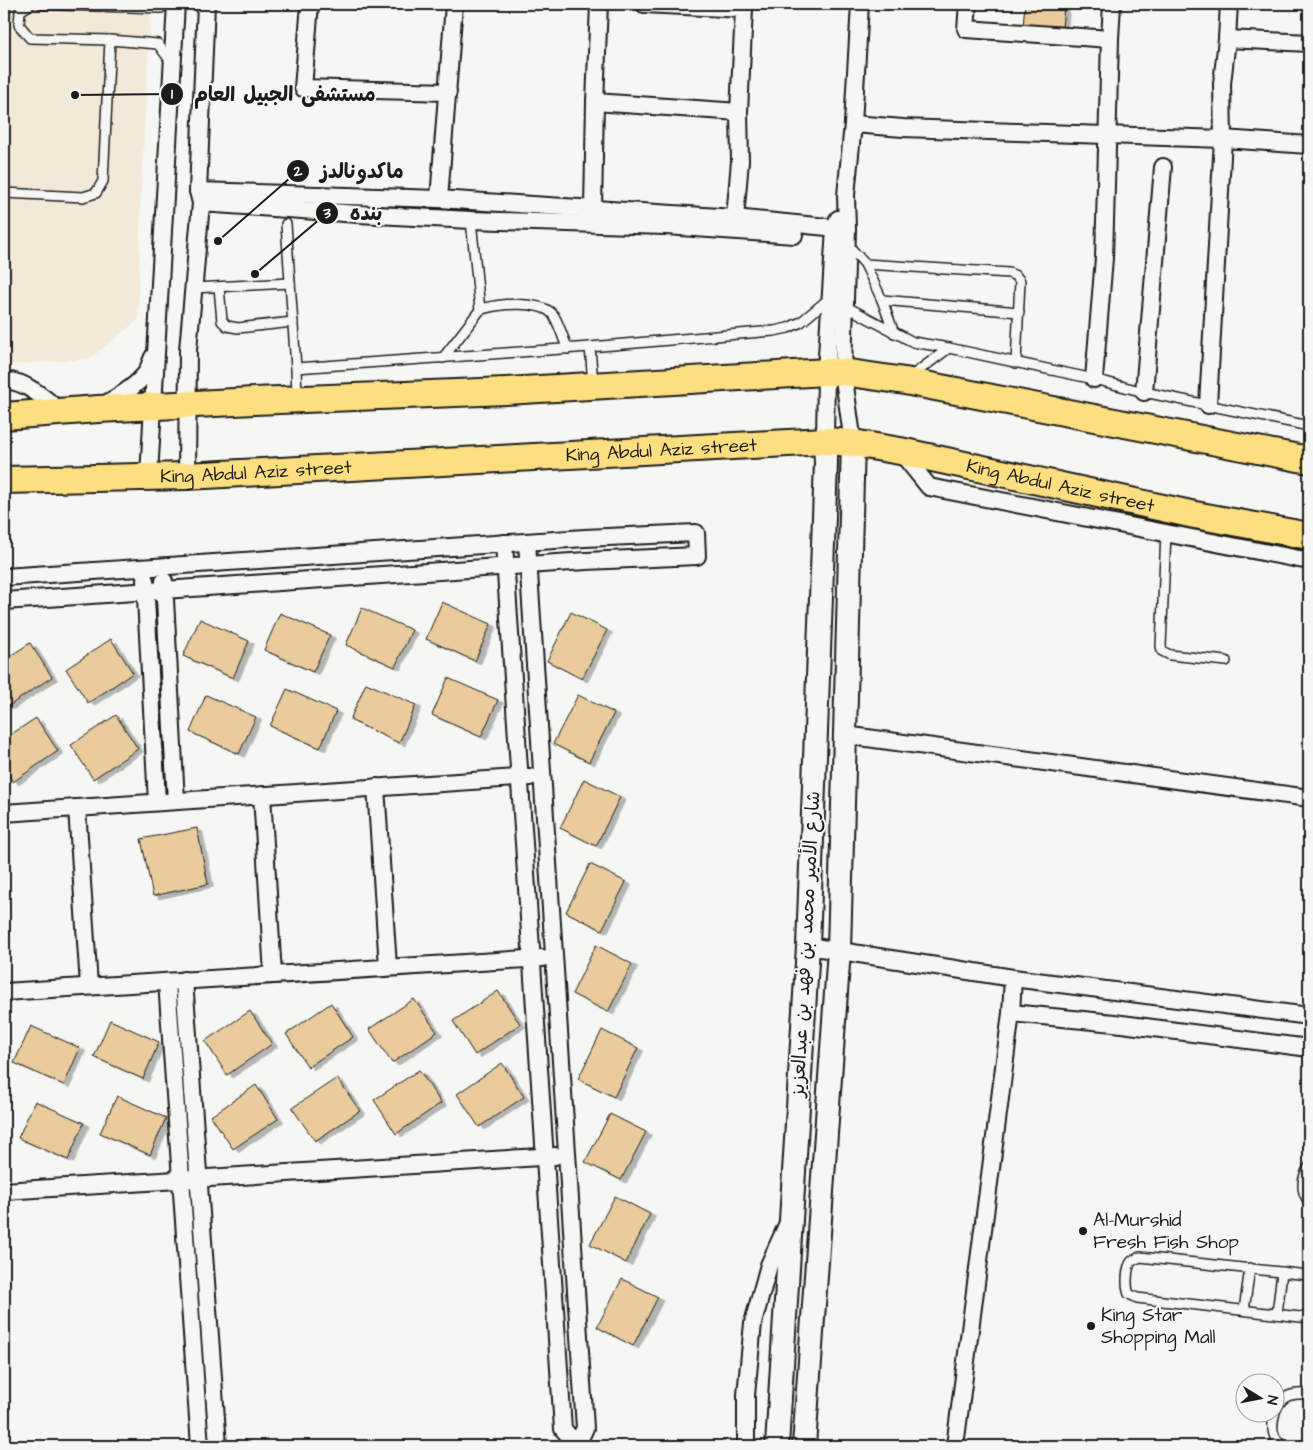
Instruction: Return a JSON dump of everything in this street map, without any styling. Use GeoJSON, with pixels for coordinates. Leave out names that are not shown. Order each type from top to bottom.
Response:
{"type":"FeatureCollection","features":[{"type":"Feature","properties":{"kind":"main road"},"geometry":{"type":"LineString","coordinates":[[4,416],[187,404],[506,391],[835,372],[905,381],[1309,460]]}},
{"type":"Feature","properties":{"kind":"main road","name":"King Abdul Aziz street"},"geometry":{"type":"LineString","coordinates":[[4,480],[187,476],[825,441],[853,443],[900,451],[1195,516],[1309,536]]}},
{"type":"Feature","properties":{"kind":"main road","name":"شارع الأمير محمد بن فهد بن عبدالعزيز"},"geometry":{"type":"LineString","coordinates":[[777,1446],[808,946],[826,464],[825,441]]}},
{"type":"Feature","properties":{"kind":"main road","name":"شارع الأمير محمد بن فهد بن عبدالعزيز"},"geometry":{"type":"LineString","coordinates":[[804,1446],[839,950],[853,443]]}},
{"type":"Feature","properties":{"kind":"street"},"geometry":{"type":"LineString","coordinates":[[149,476],[176,4]]}},
{"type":"Feature","properties":{"kind":"street"},"geometry":{"type":"LineString","coordinates":[[187,476],[188,350],[200,197],[206,4]]}},
{"type":"Feature","properties":{"kind":"street"},"geometry":{"type":"LineString","coordinates":[[310,4],[303,88],[448,92]]}},
{"type":"Feature","properties":{"kind":"street"},"geometry":{"type":"LineString","coordinates":[[440,199],[454,4]]}},
{"type":"Feature","properties":{"kind":"street"},"geometry":{"type":"LineString","coordinates":[[593,209],[595,102],[600,4]]}},
{"type":"Feature","properties":{"kind":"street"},"geometry":{"type":"LineString","coordinates":[[644,4],[744,9],[739,112],[740,161],[736,218]]}},
{"type":"Feature","properties":{"kind":"street"},"geometry":{"type":"LineString","coordinates":[[853,443],[835,372],[831,296],[842,236],[853,124],[860,4]]}},
{"type":"Feature","properties":{"kind":"street"},"geometry":{"type":"LineString","coordinates":[[968,4],[966,29],[1110,39]]}},
{"type":"Feature","properties":{"kind":"street"},"geometry":{"type":"LineString","coordinates":[[1094,379],[1104,258],[1112,4]]}},
{"type":"Feature","properties":{"kind":"street"},"geometry":{"type":"LineString","coordinates":[[1208,405],[1223,139],[1222,84],[1229,4]]}},
{"type":"Feature","properties":{"kind":"street"},"geometry":{"type":"LineString","coordinates":[[1227,39],[1309,43]]}},
{"type":"Feature","properties":{"kind":"street"},"geometry":{"type":"LineString","coordinates":[[595,102],[739,112]]}},
{"type":"Feature","properties":{"kind":"street"},"geometry":{"type":"LineString","coordinates":[[853,124],[903,128],[1223,139],[1309,145]]}},
{"type":"Feature","properties":{"kind":"street"},"geometry":{"type":"LineString","coordinates":[[1144,392],[1163,167]]}},
{"type":"Feature","properties":{"kind":"street"},"geometry":{"type":"LineString","coordinates":[[200,197],[440,199],[736,218],[842,236]]}},
{"type":"Feature","properties":{"kind":"street"},"geometry":{"type":"LineString","coordinates":[[200,197],[358,214],[471,220],[666,226],[842,236]]}},
{"type":"Feature","properties":{"kind":"street"},"geometry":{"type":"LineString","coordinates":[[825,441],[845,306],[842,236]]}},
{"type":"Feature","properties":{"kind":"street"},"geometry":{"type":"LineString","coordinates":[[98,409],[134,385],[146,372],[156,350]]}},
{"type":"Feature","properties":{"kind":"street"},"geometry":{"type":"LineString","coordinates":[[4,381],[10,380],[22,385],[45,399],[61,412]]}},
{"type":"Feature","properties":{"kind":"street"},"geometry":{"type":"LineString","coordinates":[[900,451],[929,487],[1309,561]]}},
{"type":"Feature","properties":{"kind":"street"},"geometry":{"type":"LineString","coordinates":[[4,577],[696,532],[697,556],[527,565],[4,601]]}},
{"type":"Feature","properties":{"kind":"street"},"geometry":{"type":"LineString","coordinates":[[504,543],[563,1429],[577,1445],[584,1428],[527,542]]}},
{"type":"Feature","properties":{"kind":"street"},"geometry":{"type":"LineString","coordinates":[[164,567],[176,801]]}},
{"type":"Feature","properties":{"kind":"street"},"geometry":{"type":"LineString","coordinates":[[144,568],[157,802]]}},
{"type":"Feature","properties":{"kind":"street"},"geometry":{"type":"LineString","coordinates":[[845,735],[1309,798]]}},
{"type":"Feature","properties":{"kind":"street"},"geometry":{"type":"LineString","coordinates":[[4,813],[541,776]]}},
{"type":"Feature","properties":{"kind":"street"},"geometry":{"type":"LineString","coordinates":[[376,788],[388,967]]}},
{"type":"Feature","properties":{"kind":"street"},"geometry":{"type":"LineString","coordinates":[[262,795],[273,975]]}},
{"type":"Feature","properties":{"kind":"street"},"geometry":{"type":"LineString","coordinates":[[78,808],[89,986]]}},
{"type":"Feature","properties":{"kind":"street"},"geometry":{"type":"LineString","coordinates":[[808,946],[1014,978],[1309,1016]]}},
{"type":"Feature","properties":{"kind":"street"},"geometry":{"type":"LineString","coordinates":[[4,992],[553,957]]}},
{"type":"Feature","properties":{"kind":"street"},"geometry":{"type":"LineString","coordinates":[[955,1446],[1014,978]]}},
{"type":"Feature","properties":{"kind":"street"},"geometry":{"type":"LineString","coordinates":[[184,980],[218,1446]]}},
{"type":"Feature","properties":{"kind":"street"},"geometry":{"type":"LineString","coordinates":[[167,982],[200,1446]]}},
{"type":"Feature","properties":{"kind":"street"},"geometry":{"type":"LineString","coordinates":[[1011,1013],[1114,1023],[1309,1048]]}},
{"type":"Feature","properties":{"kind":"street"},"geometry":{"type":"LineString","coordinates":[[4,1191],[566,1155]]}},
{"type":"Feature","properties":{"kind":"street"},"geometry":{"type":"LineString","coordinates":[[746,1446],[746,1395],[753,1323],[769,1265],[791,1216]]}},
{"type":"Feature","properties":{"kind":"lane"},"geometry":{"type":"LineString","coordinates":[[31,4],[20,7],[19,25],[30,38],[110,40],[158,44],[172,64]]}},
{"type":"Feature","properties":{"kind":"lane"},"geometry":{"type":"LineString","coordinates":[[41,4],[161,8],[166,4]]}},
{"type":"Feature","properties":{"kind":"lane"},"geometry":{"type":"LineString","coordinates":[[4,193],[84,197],[96,193],[103,181],[110,40]]}},
{"type":"Feature","properties":{"kind":"lane"},"geometry":{"type":"LineString","coordinates":[[471,220],[480,310]]}},
{"type":"Feature","properties":{"kind":"lane"},"geometry":{"type":"LineString","coordinates":[[286,224],[297,400]]}},
{"type":"Feature","properties":{"kind":"lane"},"geometry":{"type":"LineString","coordinates":[[842,236],[865,264],[882,300],[894,333]]}},
{"type":"Feature","properties":{"kind":"lane"},"geometry":{"type":"LineString","coordinates":[[865,264],[1009,273],[1016,276],[1020,281],[1016,363]]}},
{"type":"Feature","properties":{"kind":"lane"},"geometry":{"type":"LineString","coordinates":[[193,288],[290,283]]}},
{"type":"Feature","properties":{"kind":"lane"},"geometry":{"type":"LineString","coordinates":[[219,286],[222,321],[228,326],[238,328],[293,322]]}},
{"type":"Feature","properties":{"kind":"lane"},"geometry":{"type":"LineString","coordinates":[[296,368],[568,349],[774,331],[788,328],[801,322],[831,296]]}},
{"type":"Feature","properties":{"kind":"lane"},"geometry":{"type":"LineString","coordinates":[[882,300],[1019,312]]}},
{"type":"Feature","properties":{"kind":"lane"},"geometry":{"type":"LineString","coordinates":[[443,358],[480,310],[498,305],[538,306],[548,310],[554,316],[568,349]]}},
{"type":"Feature","properties":{"kind":"lane"},"geometry":{"type":"LineString","coordinates":[[845,306],[894,333],[921,344],[948,348],[1094,379],[1144,392],[1309,426]]}},
{"type":"Feature","properties":{"kind":"lane"},"geometry":{"type":"LineString","coordinates":[[590,347],[594,386]]}},
{"type":"Feature","properties":{"kind":"lane"},"geometry":{"type":"LineString","coordinates":[[905,381],[948,348]]}},
{"type":"Feature","properties":{"kind":"lane"},"geometry":{"type":"LineString","coordinates":[[1166,533],[1162,651],[1170,655],[1226,661]]}},
{"type":"Feature","properties":{"kind":"lane"},"geometry":{"type":"LineString","coordinates":[[1309,1168],[1305,1173],[1302,1186],[1306,1199],[1309,1201]]}},
{"type":"Feature","properties":{"kind":"lane"},"geometry":{"type":"LineString","coordinates":[[1309,1274],[1140,1257],[1133,1260],[1129,1267],[1126,1288],[1130,1294],[1137,1298],[1309,1318]]}},
{"type":"Feature","properties":{"kind":"lane"},"geometry":{"type":"LineString","coordinates":[[1244,1310],[1250,1268]]}},
{"type":"Feature","properties":{"kind":"lane"},"geometry":{"type":"LineString","coordinates":[[1277,1314],[1282,1272]]}},
{"type":"Feature","properties":{"kind":"lane"},"geometry":{"type":"LineString","coordinates":[[1286,1396],[1297,1393],[1309,1394]]}},
{"type":"Feature","properties":{"kind":"lane"},"geometry":{"type":"LineString","coordinates":[[1272,1422],[1273,1434],[1279,1443],[1284,1446]]}},
{"type":"Feature","properties":{"kind":"shaded area"},"geometry":{"type":"Polygon","coordinates":[[[4,4],[151,4],[141,186],[138,320],[89,359],[4,365],[4,4]]]}},
{"type":"Feature","properties":{"kind":"building"},"geometry":{"type":"Polygon","coordinates":[[[4,4],[6,4],[4,27],[4,4]]]}},
{"type":"Feature","properties":{"kind":"building"},"geometry":{"type":"Polygon","coordinates":[[[1025,4],[1064,5],[1062,29],[1023,27],[1025,4]]]}},
{"type":"Feature","properties":{"kind":"building"},"geometry":{"type":"Polygon","coordinates":[[[442,602],[491,624],[475,661],[426,639],[442,602]]]}},
{"type":"Feature","properties":{"kind":"building"},"geometry":{"type":"Polygon","coordinates":[[[362,608],[412,630],[395,667],[346,645],[362,608]]]}},
{"type":"Feature","properties":{"kind":"building"},"geometry":{"type":"Polygon","coordinates":[[[571,612],[607,630],[582,679],[547,661],[571,612]]]}},
{"type":"Feature","properties":{"kind":"building"},"geometry":{"type":"Polygon","coordinates":[[[280,613],[330,635],[313,672],[264,650],[280,613]]]}},
{"type":"Feature","properties":{"kind":"building"},"geometry":{"type":"Polygon","coordinates":[[[200,619],[249,641],[233,678],[183,656],[200,619]]]}},
{"type":"Feature","properties":{"kind":"building"},"geometry":{"type":"Polygon","coordinates":[[[111,639],[133,673],[88,703],[66,669],[111,639]]]}},
{"type":"Feature","properties":{"kind":"building"},"geometry":{"type":"Polygon","coordinates":[[[30,643],[52,677],[7,707],[4,702],[4,660],[30,643]]]}},
{"type":"Feature","properties":{"kind":"building"},"geometry":{"type":"Polygon","coordinates":[[[448,678],[498,700],[481,737],[432,715],[448,678]]]}},
{"type":"Feature","properties":{"kind":"building"},"geometry":{"type":"Polygon","coordinates":[[[366,683],[416,705],[399,743],[350,720],[366,683]]]}},
{"type":"Feature","properties":{"kind":"building"},"geometry":{"type":"Polygon","coordinates":[[[287,689],[336,711],[320,748],[270,726],[287,689]]]}},
{"type":"Feature","properties":{"kind":"building"},"geometry":{"type":"Polygon","coordinates":[[[206,695],[256,717],[239,754],[190,732],[206,695]]]}},
{"type":"Feature","properties":{"kind":"building"},"geometry":{"type":"Polygon","coordinates":[[[578,695],[614,713],[589,762],[553,744],[578,695]]]}},
{"type":"Feature","properties":{"kind":"building"},"geometry":{"type":"Polygon","coordinates":[[[116,715],[138,749],[93,779],[71,745],[116,715]]]}},
{"type":"Feature","properties":{"kind":"building"},"geometry":{"type":"Polygon","coordinates":[[[36,718],[58,751],[13,782],[4,767],[4,739],[36,718]]]}},
{"type":"Feature","properties":{"kind":"building"},"geometry":{"type":"Polygon","coordinates":[[[584,779],[620,797],[596,846],[560,828],[584,779]]]}},
{"type":"Feature","properties":{"kind":"building"},"geometry":{"type":"Polygon","coordinates":[[[197,828],[208,884],[153,896],[141,839],[197,828]]]}},
{"type":"Feature","properties":{"kind":"building"},"geometry":{"type":"Polygon","coordinates":[[[590,864],[626,882],[602,930],[566,912],[590,864]]]}},
{"type":"Feature","properties":{"kind":"building"},"geometry":{"type":"Polygon","coordinates":[[[596,945],[632,964],[608,1012],[572,994],[596,945]]]}},
{"type":"Feature","properties":{"kind":"building"},"geometry":{"type":"Polygon","coordinates":[[[498,991],[520,1024],[475,1055],[453,1021],[498,991]]]}},
{"type":"Feature","properties":{"kind":"building"},"geometry":{"type":"Polygon","coordinates":[[[414,999],[437,1032],[392,1063],[369,1029],[414,999]]]}},
{"type":"Feature","properties":{"kind":"building"},"geometry":{"type":"Polygon","coordinates":[[[331,1003],[353,1037],[308,1067],[286,1034],[331,1003]]]}},
{"type":"Feature","properties":{"kind":"building"},"geometry":{"type":"Polygon","coordinates":[[[250,1011],[272,1044],[227,1075],[205,1041],[250,1011]]]}},
{"type":"Feature","properties":{"kind":"building"},"geometry":{"type":"Polygon","coordinates":[[[110,1020],[159,1042],[143,1079],[94,1057],[110,1020]]]}},
{"type":"Feature","properties":{"kind":"building"},"geometry":{"type":"Polygon","coordinates":[[[31,1026],[80,1048],[64,1085],[14,1063],[31,1026]]]}},
{"type":"Feature","properties":{"kind":"building"},"geometry":{"type":"Polygon","coordinates":[[[602,1030],[638,1048],[614,1097],[578,1079],[602,1030]]]}},
{"type":"Feature","properties":{"kind":"building"},"geometry":{"type":"Polygon","coordinates":[[[502,1063],[524,1097],[479,1127],[457,1094],[502,1063]]]}},
{"type":"Feature","properties":{"kind":"building"},"geometry":{"type":"Polygon","coordinates":[[[419,1070],[441,1103],[396,1134],[374,1100],[419,1070]]]}},
{"type":"Feature","properties":{"kind":"building"},"geometry":{"type":"Polygon","coordinates":[[[337,1078],[360,1111],[315,1141],[292,1108],[337,1078]]]}},
{"type":"Feature","properties":{"kind":"building"},"geometry":{"type":"Polygon","coordinates":[[[256,1085],[278,1119],[233,1149],[211,1116],[256,1085]]]}},
{"type":"Feature","properties":{"kind":"building"},"geometry":{"type":"Polygon","coordinates":[[[117,1096],[166,1118],[150,1155],[100,1133],[117,1096]]]}},
{"type":"Feature","properties":{"kind":"building"},"geometry":{"type":"Polygon","coordinates":[[[35,1101],[84,1123],[68,1160],[18,1138],[35,1101]]]}},
{"type":"Feature","properties":{"kind":"building"},"geometry":{"type":"Polygon","coordinates":[[[610,1114],[646,1132],[621,1180],[585,1162],[610,1114]]]}},
{"type":"Feature","properties":{"kind":"building"},"geometry":{"type":"Polygon","coordinates":[[[615,1196],[650,1214],[626,1263],[590,1244],[615,1196]]]}},
{"type":"Feature","properties":{"kind":"building"},"geometry":{"type":"Polygon","coordinates":[[[622,1279],[658,1297],[633,1346],[597,1327],[622,1279]]]}},
{"type":"Feature","properties":{"kind":"place","name":"مستشفى الجبيل العام"},"geometry":{"type":"Point","coordinates":[75,95]}},
{"type":"Feature","properties":{"kind":"place","name":"ماكدونالدز"},"geometry":{"type":"Point","coordinates":[218,241]}},
{"type":"Feature","properties":{"kind":"place","name":"بنده"},"geometry":{"type":"Point","coordinates":[255,274]}},
{"type":"Feature","properties":{"kind":"place","name":"Al-Murshid Fresh Fish Shop"},"geometry":{"type":"Point","coordinates":[1083,1231]}},
{"type":"Feature","properties":{"kind":"place","name":"King Star Shopping Mall"},"geometry":{"type":"Point","coordinates":[1091,1326]}}]}
